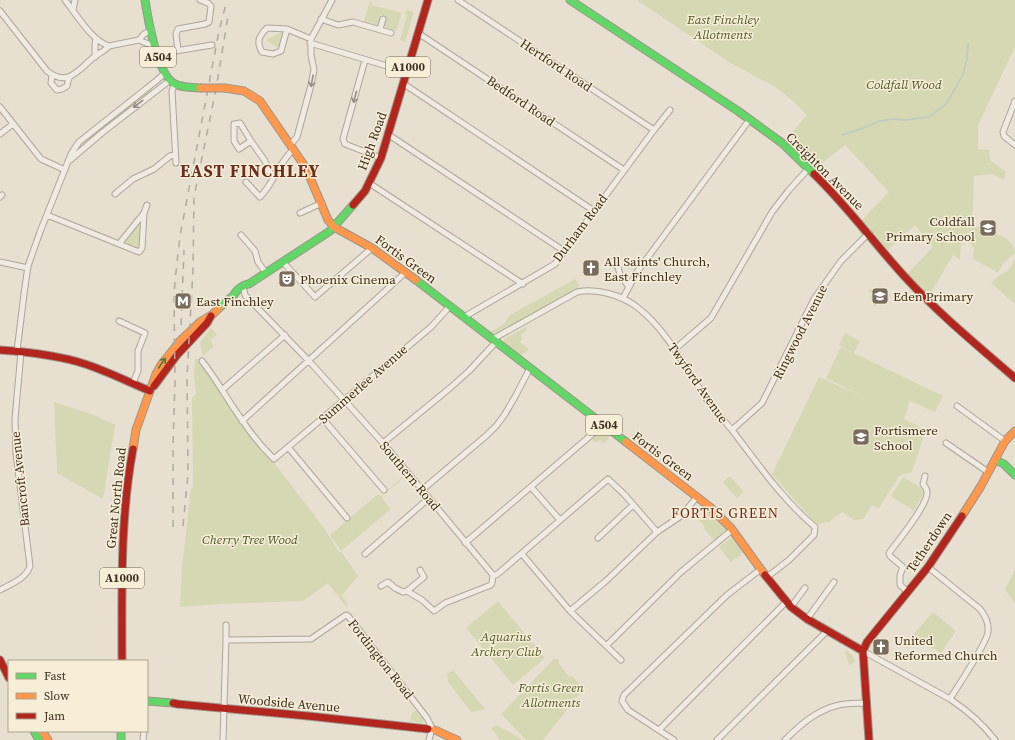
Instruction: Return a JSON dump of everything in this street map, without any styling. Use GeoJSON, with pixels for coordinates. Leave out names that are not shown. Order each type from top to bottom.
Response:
{"type":"FeatureCollection","features":[{"type":"Feature","properties":{"kind":"main road","name":"A504"},"geometry":{"type":"LineString","coordinates":[[145,0],[157,54],[164,74],[172,83],[200,88],[225,88],[244,91],[260,101],[293,146],[306,168],[328,220],[334,227]]}},
{"type":"Feature","properties":{"kind":"main road","name":"High Road"},"geometry":{"type":"LineString","coordinates":[[246,290],[266,273],[326,234],[334,227],[364,191],[381,158],[428,0]]}},
{"type":"Feature","properties":{"kind":"main road","name":"Creighton Avenue"},"geometry":{"type":"LineString","coordinates":[[570,0],[750,119],[782,143],[835,194],[904,276],[966,336],[1015,378]]}},
{"type":"Feature","properties":{"kind":"main road","name":"Fortis Green"},"geometry":{"type":"LineString","coordinates":[[334,227],[372,248],[406,272],[697,497],[719,515],[732,530],[789,604],[806,619],[863,651]]}},
{"type":"Feature","properties":{"kind":"main road","name":"High Road"},"geometry":{"type":"LineString","coordinates":[[180,341],[200,322],[213,314],[234,295],[234,292],[246,284],[246,290]]}},
{"type":"Feature","properties":{"kind":"main road","name":"High Road"},"geometry":{"type":"LineString","coordinates":[[177,355],[207,323],[213,314]]}},
{"type":"Feature","properties":{"kind":"main road","name":"Great North Road"},"geometry":{"type":"LineString","coordinates":[[122,660],[122,547],[125,503],[136,430],[160,365],[180,341]]}},
{"type":"Feature","properties":{"kind":"main road"},"geometry":{"type":"LineString","coordinates":[[0,350],[19,351],[83,364],[151,390]]}},
{"type":"Feature","properties":{"kind":"main road","name":"Great North Road"},"geometry":{"type":"LineString","coordinates":[[151,390],[177,355]]}},
{"type":"Feature","properties":{"kind":"main road","name":"Tetherdown"},"geometry":{"type":"LineString","coordinates":[[863,651],[868,642],[928,567],[988,472],[1005,441],[1015,431]]}},
{"type":"Feature","properties":{"kind":"main road"},"geometry":{"type":"LineString","coordinates":[[995,460],[1004,464],[1015,475]]}},
{"type":"Feature","properties":{"kind":"main road"},"geometry":{"type":"LineString","coordinates":[[863,651],[869,740]]}},
{"type":"Feature","properties":{"kind":"main road"},"geometry":{"type":"LineString","coordinates":[[0,660],[8,676]]}},
{"type":"Feature","properties":{"kind":"main road","name":"Woodside Avenue"},"geometry":{"type":"LineString","coordinates":[[148,701],[432,729],[457,740]]}},
{"type":"Feature","properties":{"kind":"street"},"geometry":{"type":"LineString","coordinates":[[65,0],[96,39],[110,46]]}},
{"type":"Feature","properties":{"kind":"street"},"geometry":{"type":"LineString","coordinates":[[73,10],[76,0]]}},
{"type":"Feature","properties":{"kind":"street"},"geometry":{"type":"LineString","coordinates":[[178,50],[176,34],[178,29],[206,24],[209,22],[211,6],[200,0]]}},
{"type":"Feature","properties":{"kind":"street"},"geometry":{"type":"LineString","coordinates":[[246,182],[260,196],[267,190],[269,184],[293,146],[297,137],[314,70],[310,41],[332,0]]}},
{"type":"Feature","properties":{"kind":"street","name":"Hertford Road"},"geometry":{"type":"LineString","coordinates":[[458,0],[654,130]]}},
{"type":"Feature","properties":{"kind":"street"},"geometry":{"type":"LineString","coordinates":[[0,11],[43,66],[52,75],[57,77],[69,77],[76,73],[110,46],[139,40],[151,45],[155,44]]}},
{"type":"Feature","properties":{"kind":"street"},"geometry":{"type":"LineString","coordinates":[[321,19],[334,25],[342,25],[353,22],[391,33]]}},
{"type":"Feature","properties":{"kind":"street"},"geometry":{"type":"LineString","coordinates":[[380,29],[383,19]]}},
{"type":"Feature","properties":{"kind":"street"},"geometry":{"type":"LineString","coordinates":[[287,29],[281,51],[273,54],[262,52],[258,41],[262,33],[267,28],[287,29],[310,41],[365,60],[407,72]]}},
{"type":"Feature","properties":{"kind":"street"},"geometry":{"type":"LineString","coordinates":[[139,40],[144,34],[152,30]]}},
{"type":"Feature","properties":{"kind":"street","name":"Bedford Road"},"geometry":{"type":"LineString","coordinates":[[418,33],[624,170]]}},
{"type":"Feature","properties":{"kind":"street"},"geometry":{"type":"LineString","coordinates":[[95,57],[96,39]]}},
{"type":"Feature","properties":{"kind":"street"},"geometry":{"type":"LineString","coordinates":[[157,54],[212,45]]}},
{"type":"Feature","properties":{"kind":"street"},"geometry":{"type":"LineString","coordinates":[[365,60],[344,139],[345,144],[381,158]]}},
{"type":"Feature","properties":{"kind":"street","name":"Bancroft Avenue"},"geometry":{"type":"LineString","coordinates":[[0,590],[24,576],[30,566],[16,454],[15,419],[19,351],[28,268],[46,215],[64,170],[71,154],[79,142],[164,74]]}},
{"type":"Feature","properties":{"kind":"street"},"geometry":{"type":"LineString","coordinates":[[52,75],[51,83],[57,90],[66,86],[69,77]]}},
{"type":"Feature","properties":{"kind":"street"},"geometry":{"type":"LineString","coordinates":[[172,83],[176,163]]}},
{"type":"Feature","properties":{"kind":"street"},"geometry":{"type":"LineString","coordinates":[[69,161],[103,132],[172,83]]}},
{"type":"Feature","properties":{"kind":"street"},"geometry":{"type":"LineString","coordinates":[[404,84],[594,211]]}},
{"type":"Feature","properties":{"kind":"street"},"geometry":{"type":"LineString","coordinates":[[1015,101],[1003,132],[1004,136],[1015,145]]}},
{"type":"Feature","properties":{"kind":"street"},"geometry":{"type":"LineString","coordinates":[[0,107],[41,159],[64,170]]}},
{"type":"Feature","properties":{"kind":"street","name":"Durham Road"},"geometry":{"type":"LineString","coordinates":[[464,317],[523,284],[554,264],[670,110]]}},
{"type":"Feature","properties":{"kind":"street"},"geometry":{"type":"LineString","coordinates":[[623,298],[637,272],[750,119]]}},
{"type":"Feature","properties":{"kind":"street"},"geometry":{"type":"LineString","coordinates":[[251,141],[238,149],[234,141],[234,124],[240,123],[265,161],[268,170],[274,177]]}},
{"type":"Feature","properties":{"kind":"street"},"geometry":{"type":"LineString","coordinates":[[0,134],[13,124]]}},
{"type":"Feature","properties":{"kind":"street"},"geometry":{"type":"LineString","coordinates":[[388,135],[564,251]]}},
{"type":"Feature","properties":{"kind":"street"},"geometry":{"type":"LineString","coordinates":[[115,194],[133,179],[154,170],[170,156],[175,155]]}},
{"type":"Feature","properties":{"kind":"street"},"geometry":{"type":"LineString","coordinates":[[675,349],[711,318],[772,212],[809,168]]}},
{"type":"Feature","properties":{"kind":"street"},"geometry":{"type":"LineString","coordinates":[[369,183],[523,284]]}},
{"type":"Feature","properties":{"kind":"street"},"geometry":{"type":"LineString","coordinates":[[300,213],[322,203]]}},
{"type":"Feature","properties":{"kind":"street"},"geometry":{"type":"LineString","coordinates":[[119,244],[144,213],[147,206]]}},
{"type":"Feature","properties":{"kind":"street"},"geometry":{"type":"LineString","coordinates":[[46,215],[139,252],[142,248],[144,213]]}},
{"type":"Feature","properties":{"kind":"street","name":"Ringwood Avenue"},"geometry":{"type":"LineString","coordinates":[[732,430],[762,403],[814,299],[841,261],[869,233]]}},
{"type":"Feature","properties":{"kind":"street"},"geometry":{"type":"LineString","coordinates":[[241,235],[255,251],[258,262],[266,273]]}},
{"type":"Feature","properties":{"kind":"street"},"geometry":{"type":"LineString","coordinates":[[283,262],[301,284],[315,297],[372,248]]}},
{"type":"Feature","properties":{"kind":"street"},"geometry":{"type":"LineString","coordinates":[[0,262],[28,268]]}},
{"type":"Feature","properties":{"kind":"street"},"geometry":{"type":"LineString","coordinates":[[611,262],[618,267],[620,275],[629,286]]}},
{"type":"Feature","properties":{"kind":"street"},"geometry":{"type":"LineString","coordinates":[[202,361],[242,421],[406,272]]}},
{"type":"Feature","properties":{"kind":"street","name":"Southern Road"},"geometry":{"type":"LineString","coordinates":[[246,290],[383,443],[493,575]]}},
{"type":"Feature","properties":{"kind":"street","name":"Twyford Avenue"},"geometry":{"type":"LineString","coordinates":[[383,443],[469,371],[494,340],[577,292],[592,291],[623,298],[638,308],[651,320],[675,349],[704,396],[732,430],[752,458],[789,502],[815,527],[814,535],[789,560],[767,577]]}},
{"type":"Feature","properties":{"kind":"street","name":"Summerlee Avenue"},"geometry":{"type":"LineString","coordinates":[[242,421],[274,459],[431,326],[450,306]]}},
{"type":"Feature","properties":{"kind":"street"},"geometry":{"type":"LineString","coordinates":[[119,321],[145,333],[138,351],[138,371],[133,383]]}},
{"type":"Feature","properties":{"kind":"street"},"geometry":{"type":"LineString","coordinates":[[222,390],[285,335]]}},
{"type":"Feature","properties":{"kind":"street"},"geometry":{"type":"LineString","coordinates":[[422,490],[497,425],[513,402],[530,368]]}},
{"type":"Feature","properties":{"kind":"street"},"geometry":{"type":"LineString","coordinates":[[957,406],[1005,441]]}},
{"type":"Feature","properties":{"kind":"street"},"geometry":{"type":"LineString","coordinates":[[323,419],[384,490]]}},
{"type":"Feature","properties":{"kind":"street"},"geometry":{"type":"LineString","coordinates":[[465,543],[603,425]]}},
{"type":"Feature","properties":{"kind":"street"},"geometry":{"type":"LineString","coordinates":[[946,443],[988,472]]}},
{"type":"Feature","properties":{"kind":"street"},"geometry":{"type":"LineString","coordinates":[[288,448],[347,518]]}},
{"type":"Feature","properties":{"kind":"street"},"geometry":{"type":"LineString","coordinates":[[908,592],[900,585],[900,575],[903,567],[890,556],[889,553],[919,512],[928,494],[927,489],[923,484],[925,476]]}},
{"type":"Feature","properties":{"kind":"street"},"geometry":{"type":"LineString","coordinates":[[381,586],[388,582],[395,588],[403,592],[407,591],[422,600],[434,611],[445,603],[491,585],[493,575],[497,574],[522,554],[608,479],[624,494],[657,532]]}},
{"type":"Feature","properties":{"kind":"street"},"geometry":{"type":"LineString","coordinates":[[531,487],[560,520]]}},
{"type":"Feature","properties":{"kind":"street"},"geometry":{"type":"LineString","coordinates":[[570,611],[607,580],[657,532],[681,516],[697,497]]}},
{"type":"Feature","properties":{"kind":"street"},"geometry":{"type":"LineString","coordinates":[[365,554],[429,498]]}},
{"type":"Feature","properties":{"kind":"street"},"geometry":{"type":"LineString","coordinates":[[598,538],[633,505]]}},
{"type":"Feature","properties":{"kind":"street"},"geometry":{"type":"LineString","coordinates":[[607,645],[681,572],[732,530]]}},
{"type":"Feature","properties":{"kind":"street"},"geometry":{"type":"LineString","coordinates":[[522,554],[570,611],[621,660]]}},
{"type":"Feature","properties":{"kind":"street"},"geometry":{"type":"LineString","coordinates":[[928,567],[980,609],[988,624],[987,638],[950,699]]}},
{"type":"Feature","properties":{"kind":"street"},"geometry":{"type":"LineString","coordinates":[[674,740],[628,710],[622,701],[624,695],[721,601],[761,569]]}},
{"type":"Feature","properties":{"kind":"street"},"geometry":{"type":"LineString","coordinates":[[407,591],[424,577],[420,570]]}},
{"type":"Feature","properties":{"kind":"street"},"geometry":{"type":"LineString","coordinates":[[806,619],[834,582]]}},
{"type":"Feature","properties":{"kind":"street"},"geometry":{"type":"LineString","coordinates":[[659,730],[805,588]]}},
{"type":"Feature","properties":{"kind":"street","name":"Fordington Road"},"geometry":{"type":"LineString","coordinates":[[226,640],[311,639],[346,615],[427,718],[432,729]]}},
{"type":"Feature","properties":{"kind":"street"},"geometry":{"type":"LineString","coordinates":[[223,740],[226,625]]}},
{"type":"Feature","properties":{"kind":"street"},"geometry":{"type":"LineString","coordinates":[[717,740],[827,631]]}},
{"type":"Feature","properties":{"kind":"street"},"geometry":{"type":"LineString","coordinates":[[863,651],[950,699],[976,718],[995,740]]}},
{"type":"Feature","properties":{"kind":"street"},"geometry":{"type":"LineString","coordinates":[[785,740],[805,722],[828,708],[841,704],[867,703]]}},
{"type":"Feature","properties":{"kind":"street"},"geometry":{"type":"LineString","coordinates":[[429,740],[432,729]]}},
{"type":"Feature","properties":{"kind":"green space","name":"Coldfall Wood"},"geometry":{"type":"Polygon","coordinates":[[[637,0],[1015,0],[1015,47],[978,125],[978,149],[989,150],[990,160],[1006,172],[1004,180],[993,174],[974,176],[973,211],[969,224],[1004,237],[1014,247],[1015,253],[1004,263],[998,273],[973,259],[974,248],[968,241],[961,241],[960,260],[953,255],[929,296],[907,274],[933,247],[915,225],[888,250],[862,220],[889,192],[845,145],[816,168],[791,145],[795,140],[790,135],[807,115],[793,101],[777,88],[729,62],[637,0]]]}},
{"type":"Feature","properties":{"kind":"green space"},"geometry":{"type":"Polygon","coordinates":[[[370,1],[372,2],[372,5],[402,13],[396,31],[385,27],[383,24],[384,16],[381,15],[379,23],[376,25],[364,21],[370,1]]]}},
{"type":"Feature","properties":{"kind":"green space"},"geometry":{"type":"Polygon","coordinates":[[[406,10],[414,12],[405,42],[400,40],[407,15],[405,14],[406,10]]]}},
{"type":"Feature","properties":{"kind":"green space"},"geometry":{"type":"Polygon","coordinates":[[[284,31],[280,49],[266,40],[284,31]]]}},
{"type":"Feature","properties":{"kind":"green space"},"geometry":{"type":"Polygon","coordinates":[[[150,88],[152,88],[152,90],[77,149],[80,144],[150,88]]]}},
{"type":"Feature","properties":{"kind":"green space"},"geometry":{"type":"Polygon","coordinates":[[[142,220],[140,247],[137,249],[124,244],[123,243],[139,221],[142,220]]]}},
{"type":"Feature","properties":{"kind":"green space"},"geometry":{"type":"Polygon","coordinates":[[[1015,259],[1015,304],[991,283],[1001,274],[1008,271],[1015,259]]]}},
{"type":"Feature","properties":{"kind":"green space"},"geometry":{"type":"Polygon","coordinates":[[[575,279],[579,286],[577,292],[493,339],[487,334],[504,324],[510,315],[575,279]]]}},
{"type":"Feature","properties":{"kind":"green space"},"geometry":{"type":"Polygon","coordinates":[[[869,289],[874,289],[878,292],[884,290],[890,295],[888,301],[883,299],[879,300],[875,307],[870,297],[872,296],[869,289]]]}},
{"type":"Feature","properties":{"kind":"green space"},"geometry":{"type":"Polygon","coordinates":[[[526,327],[527,330],[521,335],[522,339],[520,342],[529,349],[520,356],[504,343],[504,339],[526,327]]]}},
{"type":"Feature","properties":{"kind":"green space"},"geometry":{"type":"Polygon","coordinates":[[[211,328],[217,334],[210,341],[214,346],[203,356],[200,343],[211,328]]]}},
{"type":"Feature","properties":{"kind":"green space"},"geometry":{"type":"Polygon","coordinates":[[[845,333],[860,341],[854,353],[839,345],[845,333]]]}},
{"type":"Feature","properties":{"kind":"green space"},"geometry":{"type":"Polygon","coordinates":[[[841,347],[943,396],[935,412],[910,401],[904,419],[926,430],[912,472],[899,476],[879,508],[872,505],[863,519],[854,520],[842,512],[829,522],[817,524],[772,474],[819,377],[864,397],[826,378],[841,347]]]}},
{"type":"Feature","properties":{"kind":"green space","name":"Cherry Tree Wood"},"geometry":{"type":"Polygon","coordinates":[[[195,359],[199,359],[358,576],[342,595],[348,605],[347,608],[328,583],[303,601],[180,607],[182,567],[191,489],[193,487],[192,398],[196,394],[194,378],[195,359]]]}},
{"type":"Feature","properties":{"kind":"green space"},"geometry":{"type":"Polygon","coordinates":[[[54,402],[94,415],[115,425],[103,499],[57,473],[54,402]]]}},
{"type":"Feature","properties":{"kind":"green space"},"geometry":{"type":"Polygon","coordinates":[[[604,429],[611,435],[604,444],[600,440],[594,442],[592,439],[604,429]]]}},
{"type":"Feature","properties":{"kind":"green space"},"geometry":{"type":"Polygon","coordinates":[[[405,475],[406,476],[381,497],[391,509],[341,551],[330,535],[378,494],[381,496],[405,475]]]}},
{"type":"Feature","properties":{"kind":"green space"},"geometry":{"type":"Polygon","coordinates":[[[730,476],[744,492],[737,498],[723,482],[730,476]]]}},
{"type":"Feature","properties":{"kind":"green space"},"geometry":{"type":"Polygon","coordinates":[[[903,477],[920,487],[924,492],[914,511],[891,496],[903,477]]]}},
{"type":"Feature","properties":{"kind":"green space"},"geometry":{"type":"Polygon","coordinates":[[[706,511],[726,530],[714,540],[703,528],[705,526],[699,521],[706,511]]]}},
{"type":"Feature","properties":{"kind":"green space"},"geometry":{"type":"Polygon","coordinates":[[[732,537],[747,550],[731,562],[719,547],[732,537]]]}},
{"type":"Feature","properties":{"kind":"green space"},"geometry":{"type":"Polygon","coordinates":[[[1015,570],[1015,604],[1005,589],[1015,570]]]}},
{"type":"Feature","properties":{"kind":"green space","name":"Aquarius Archery Club"},"geometry":{"type":"Polygon","coordinates":[[[498,601],[545,658],[513,685],[466,628],[498,601]]]}},
{"type":"Feature","properties":{"kind":"green space"},"geometry":{"type":"Polygon","coordinates":[[[933,612],[956,631],[941,653],[912,636],[933,612]]]}},
{"type":"Feature","properties":{"kind":"green space"},"geometry":{"type":"Polygon","coordinates":[[[847,650],[852,655],[855,662],[849,665],[847,656],[844,653],[847,650]]]}},
{"type":"Feature","properties":{"kind":"green space","name":"Fortis Green Allotments"},"geometry":{"type":"Polygon","coordinates":[[[554,659],[558,659],[560,665],[569,677],[572,676],[579,683],[582,691],[543,740],[526,740],[501,714],[554,659]]]}},
{"type":"Feature","properties":{"kind":"green space"},"geometry":{"type":"Polygon","coordinates":[[[454,671],[485,709],[471,712],[448,682],[447,673],[454,671]]]}},
{"type":"Feature","properties":{"kind":"green space"},"geometry":{"type":"Polygon","coordinates":[[[415,710],[424,720],[423,723],[410,721],[412,713],[415,710]]]}},
{"type":"Feature","properties":{"kind":"green space"},"geometry":{"type":"Polygon","coordinates":[[[496,725],[520,738],[521,740],[500,740],[491,728],[496,725]]]}},
{"type":"Feature","properties":{"kind":"waterway"},"geometry":{"type":"LineString","coordinates":[[842,135],[879,121],[929,117],[946,104],[955,89],[963,74],[967,59],[968,44]]}},
{"type":"Feature","properties":{"kind":"railway"},"geometry":{"type":"LineString","coordinates":[[173,527],[175,383],[174,294],[176,272],[180,236],[219,31],[227,0]]}},
{"type":"Feature","properties":{"kind":"railway"},"geometry":{"type":"LineString","coordinates":[[183,526],[188,474],[187,377],[193,270],[194,197],[216,89],[228,16]]}},
{"type":"Feature","properties":{"kind":"railway"},"geometry":{"type":"LineString","coordinates":[[181,325],[184,250]]}},
{"type":"Feature","properties":{"kind":"traffic: fast"},"geometry":{"type":"LineString","coordinates":[[145,0],[154,46],[163,70],[169,79],[175,84],[184,87],[200,88]]}},
{"type":"Feature","properties":{"kind":"traffic: fast"},"geometry":{"type":"LineString","coordinates":[[570,0],[738,111],[782,143],[814,174]]}},
{"type":"Feature","properties":{"kind":"traffic: fast"},"geometry":{"type":"LineString","coordinates":[[219,308],[240,288],[249,284],[330,231],[353,205]]}},
{"type":"Feature","properties":{"kind":"traffic: fast"},"geometry":{"type":"LineString","coordinates":[[416,280],[626,442]]}},
{"type":"Feature","properties":{"kind":"traffic: fast"},"geometry":{"type":"LineString","coordinates":[[995,460],[1004,464],[1015,475]]}},
{"type":"Feature","properties":{"kind":"traffic: fast"},"geometry":{"type":"LineString","coordinates":[[148,701],[173,703]]}},
{"type":"Feature","properties":{"kind":"traffic: fast"},"geometry":{"type":"LineString","coordinates":[[35,732],[39,740]]}},
{"type":"Feature","properties":{"kind":"traffic: fast"},"geometry":{"type":"LineString","coordinates":[[121,732],[121,740]]}},
{"type":"Feature","properties":{"kind":"traffic: slow"},"geometry":{"type":"LineString","coordinates":[[200,88],[225,88]]}},
{"type":"Feature","properties":{"kind":"traffic: slow"},"geometry":{"type":"LineString","coordinates":[[225,88],[244,91],[260,101],[306,168],[328,220],[334,227],[372,248],[416,280]]}},
{"type":"Feature","properties":{"kind":"traffic: slow"},"geometry":{"type":"LineString","coordinates":[[133,449],[136,430],[156,374],[161,365],[180,341],[200,322],[213,314],[219,308]]}},
{"type":"Feature","properties":{"kind":"traffic: slow"},"geometry":{"type":"LineString","coordinates":[[962,516],[981,486],[1005,441],[1015,431]]}},
{"type":"Feature","properties":{"kind":"traffic: slow"},"geometry":{"type":"LineString","coordinates":[[626,442],[710,507],[731,528],[765,575]]}},
{"type":"Feature","properties":{"kind":"traffic: slow"},"geometry":{"type":"LineString","coordinates":[[435,730],[457,740]]}},
{"type":"Feature","properties":{"kind":"traffic: slow"},"geometry":{"type":"LineString","coordinates":[[43,732],[48,740]]}},
{"type":"Feature","properties":{"kind":"traffic: jam"},"geometry":{"type":"LineString","coordinates":[[353,205],[365,191],[381,158],[428,0]]}},
{"type":"Feature","properties":{"kind":"traffic: jam"},"geometry":{"type":"LineString","coordinates":[[814,174],[838,199],[918,291],[958,329],[1015,378]]}},
{"type":"Feature","properties":{"kind":"traffic: jam"},"geometry":{"type":"LineString","coordinates":[[154,386],[177,355],[207,323],[211,316]]}},
{"type":"Feature","properties":{"kind":"traffic: jam"},"geometry":{"type":"LineString","coordinates":[[0,350],[43,354],[75,361],[101,370],[150,391]]}},
{"type":"Feature","properties":{"kind":"traffic: jam"},"geometry":{"type":"LineString","coordinates":[[122,660],[124,528],[133,449]]}},
{"type":"Feature","properties":{"kind":"traffic: jam"},"geometry":{"type":"LineString","coordinates":[[863,651],[867,642],[928,567],[962,516]]}},
{"type":"Feature","properties":{"kind":"traffic: jam"},"geometry":{"type":"LineString","coordinates":[[765,575],[791,607],[807,619],[863,651],[869,740]]}},
{"type":"Feature","properties":{"kind":"traffic: jam"},"geometry":{"type":"LineString","coordinates":[[0,660],[8,676]]}},
{"type":"Feature","properties":{"kind":"traffic: jam"},"geometry":{"type":"LineString","coordinates":[[173,703],[177,704]]}},
{"type":"Feature","properties":{"kind":"traffic: jam"},"geometry":{"type":"LineString","coordinates":[[177,704],[428,729]]}},
{"type":"Feature","properties":{"kind":"place","name":"Coldfall Primary School"},"geometry":{"type":"Point","coordinates":[988,228]}},
{"type":"Feature","properties":{"kind":"place","name":"All Saints' Church, East Finchley"},"geometry":{"type":"Point","coordinates":[591,268]}},
{"type":"Feature","properties":{"kind":"place","name":"Phoenix Cinema"},"geometry":{"type":"Point","coordinates":[287,279]}},
{"type":"Feature","properties":{"kind":"place","name":"Eden Primary"},"geometry":{"type":"Point","coordinates":[880,296]}},
{"type":"Feature","properties":{"kind":"place","name":"East Finchley"},"geometry":{"type":"Point","coordinates":[183,301]}},
{"type":"Feature","properties":{"kind":"place","name":"Fortismere School"},"geometry":{"type":"Point","coordinates":[861,437]}},
{"type":"Feature","properties":{"kind":"place","name":"United Reformed Church"},"geometry":{"type":"Point","coordinates":[881,647]}},
{"type":"Feature","properties":{"kind":"district","name":"EAST FINCHLEY"},"geometry":{"type":"Point","coordinates":[250,171]}},
{"type":"Feature","properties":{"kind":"district","name":"FORTIS GREEN"},"geometry":{"type":"Point","coordinates":[725,513]}},
{"type":"Feature","properties":{"kind":"park label","name":"East Finchley Allotments"},"geometry":{"type":"Point","coordinates":[723,26]}}]}
